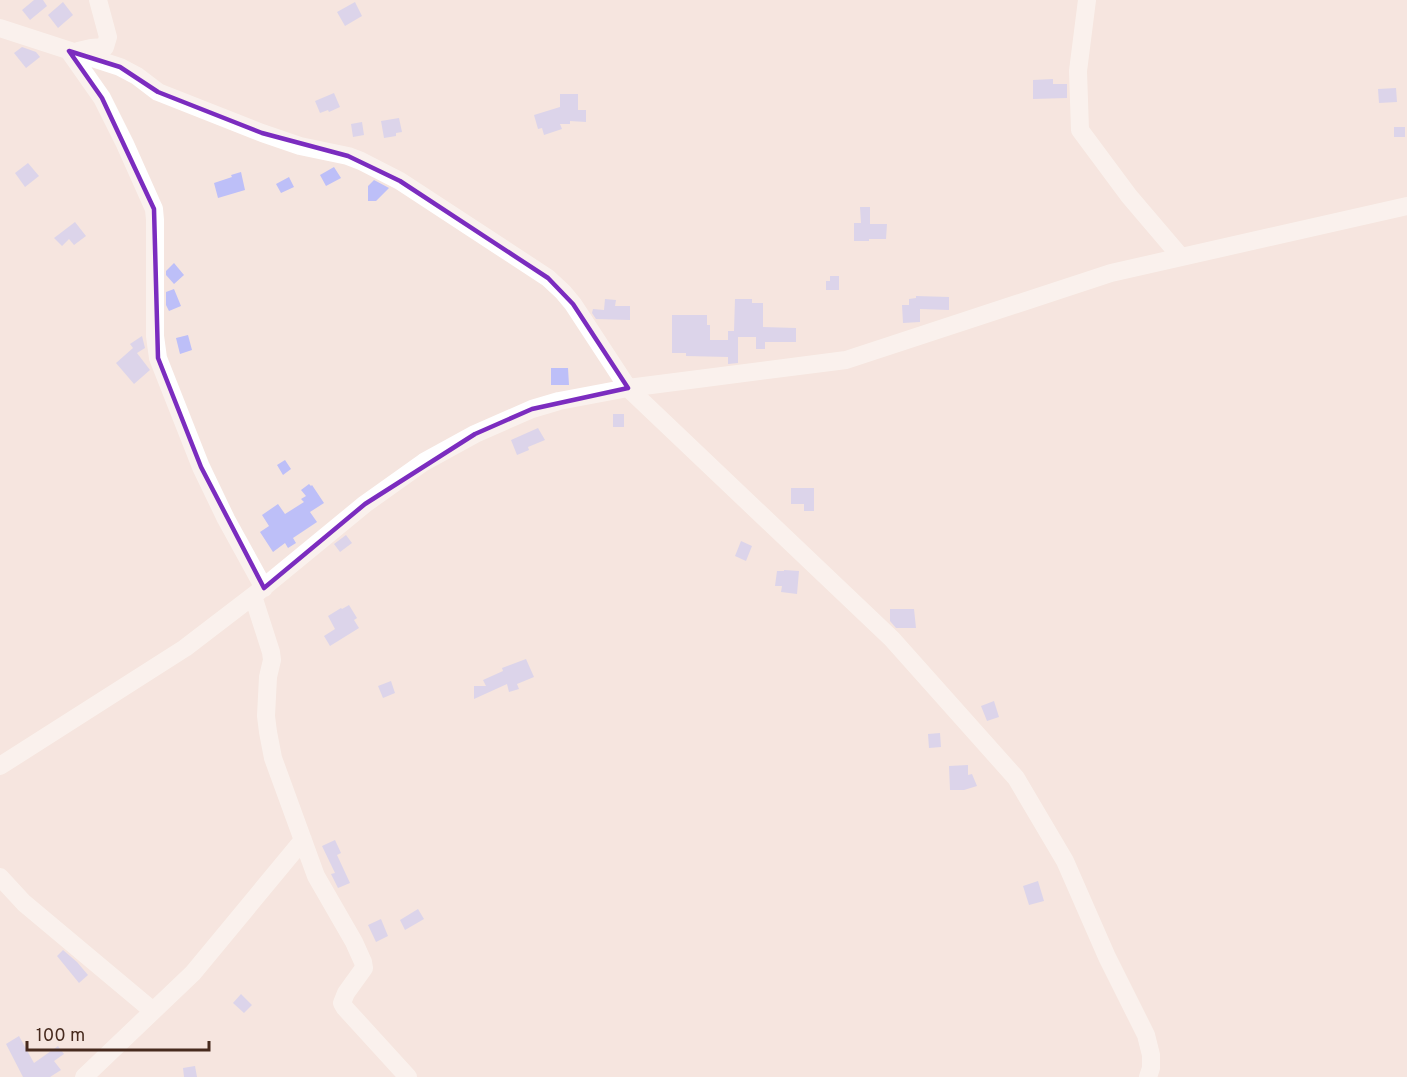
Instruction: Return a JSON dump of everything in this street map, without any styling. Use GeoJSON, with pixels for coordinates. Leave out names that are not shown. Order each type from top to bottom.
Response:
{"type":"FeatureCollection","features":[{"type":"Feature","properties":{"kind":"street"},"geometry":{"type":"LineString","coordinates":[[71,51],[105,47],[108,37],[98,0]]}},
{"type":"Feature","properties":{"kind":"street"},"geometry":{"type":"LineString","coordinates":[[1087,0],[1078,71],[1080,130],[1129,196],[1180,257]]}},
{"type":"Feature","properties":{"kind":"street"},"geometry":{"type":"LineString","coordinates":[[0,28],[120,67],[159,92],[262,133],[300,146],[361,161],[400,180],[548,278],[573,304],[628,388],[892,639],[1016,778],[1065,861],[1107,957],[1146,1035],[1151,1055],[1148,1077]]}},
{"type":"Feature","properties":{"kind":"street"},"geometry":{"type":"LineString","coordinates":[[71,51],[102,98],[154,209],[155,336],[158,358],[201,467],[259,592],[272,660],[267,698],[268,732],[273,758],[316,876],[363,962],[364,968],[346,993],[342,1003],[408,1077]]}},
{"type":"Feature","properties":{"kind":"street"},"geometry":{"type":"LineString","coordinates":[[0,766],[186,648],[259,592],[365,504],[424,462],[475,434],[532,409],[559,401],[628,388],[846,360],[1111,273],[1407,206]]}},
{"type":"Feature","properties":{"kind":"street"},"geometry":{"type":"LineString","coordinates":[[84,1077],[193,973],[303,840]]}},
{"type":"Feature","properties":{"kind":"street"},"geometry":{"type":"LineString","coordinates":[[0,877],[24,903],[153,1011]]}},
{"type":"Feature","properties":{"kind":"highlighted area"},"geometry":{"type":"Polygon","coordinates":[[[69,51],[120,67],[158,92],[262,133],[348,156],[400,181],[548,278],[573,304],[628,388],[532,409],[475,434],[365,504],[264,588],[201,467],[158,358],[154,209],[102,98],[69,51]]]}},
{"type":"Feature","properties":{"kind":"building"},"geometry":{"type":"Polygon","coordinates":[[[34,0],[43,0],[47,6],[30,20],[22,10],[34,0]]]}},
{"type":"Feature","properties":{"kind":"building"},"geometry":{"type":"Polygon","coordinates":[[[63,2],[73,15],[58,28],[48,15],[63,2]]]}},
{"type":"Feature","properties":{"kind":"building"},"geometry":{"type":"Polygon","coordinates":[[[355,2],[362,16],[345,26],[337,12],[355,2]]]}},
{"type":"Feature","properties":{"kind":"building"},"geometry":{"type":"Polygon","coordinates":[[[22,47],[36,52],[40,57],[26,68],[14,53],[22,47]]]}},
{"type":"Feature","properties":{"kind":"building"},"geometry":{"type":"Polygon","coordinates":[[[1053,79],[1053,84],[1067,84],[1067,98],[1033,99],[1033,80],[1053,79]]]}},
{"type":"Feature","properties":{"kind":"building"},"geometry":{"type":"Polygon","coordinates":[[[1396,88],[1397,102],[1379,103],[1378,89],[1396,88]]]}},
{"type":"Feature","properties":{"kind":"building"},"geometry":{"type":"Polygon","coordinates":[[[334,93],[340,107],[320,113],[315,101],[334,93]]]}},
{"type":"Feature","properties":{"kind":"building"},"geometry":{"type":"Polygon","coordinates":[[[560,94],[578,94],[578,110],[586,110],[586,122],[570,121],[570,124],[560,124],[562,129],[544,135],[542,128],[538,129],[534,115],[560,107],[560,94]]]}},
{"type":"Feature","properties":{"kind":"building"},"geometry":{"type":"Polygon","coordinates":[[[399,118],[402,132],[396,133],[396,136],[384,138],[381,121],[399,118]]]}},
{"type":"Feature","properties":{"kind":"building"},"geometry":{"type":"Polygon","coordinates":[[[362,122],[364,135],[353,137],[351,124],[362,122]]]}},
{"type":"Feature","properties":{"kind":"building"},"geometry":{"type":"Polygon","coordinates":[[[1394,127],[1405,127],[1405,137],[1394,137],[1394,127]]]}},
{"type":"Feature","properties":{"kind":"building"},"geometry":{"type":"Polygon","coordinates":[[[28,163],[39,176],[25,187],[15,173],[28,163]]]}},
{"type":"Feature","properties":{"kind":"building"},"geometry":{"type":"Polygon","coordinates":[[[334,167],[341,178],[326,186],[320,175],[334,167]]]}},
{"type":"Feature","properties":{"kind":"building"},"geometry":{"type":"Polygon","coordinates":[[[241,172],[245,190],[218,198],[214,183],[241,172]]]}},
{"type":"Feature","properties":{"kind":"building"},"geometry":{"type":"Polygon","coordinates":[[[289,177],[294,187],[281,193],[276,184],[289,177]]]}},
{"type":"Feature","properties":{"kind":"building"},"geometry":{"type":"Polygon","coordinates":[[[374,180],[389,188],[376,201],[368,201],[368,186],[374,180]]]}},
{"type":"Feature","properties":{"kind":"building"},"geometry":{"type":"Polygon","coordinates":[[[860,207],[870,207],[870,224],[887,224],[886,239],[854,241],[854,223],[861,223],[860,207]]]}},
{"type":"Feature","properties":{"kind":"building"},"geometry":{"type":"Polygon","coordinates":[[[75,222],[86,236],[74,245],[69,239],[62,246],[54,238],[75,222]]]}},
{"type":"Feature","properties":{"kind":"building"},"geometry":{"type":"Polygon","coordinates":[[[174,263],[184,275],[174,284],[166,275],[166,271],[174,263]]]}},
{"type":"Feature","properties":{"kind":"building"},"geometry":{"type":"Polygon","coordinates":[[[830,276],[839,276],[839,290],[826,290],[826,281],[830,281],[830,276]]]}},
{"type":"Feature","properties":{"kind":"building"},"geometry":{"type":"Polygon","coordinates":[[[174,289],[181,306],[169,311],[166,305],[166,292],[174,289]]]}},
{"type":"Feature","properties":{"kind":"building"},"geometry":{"type":"Polygon","coordinates":[[[916,296],[949,297],[949,310],[920,309],[920,322],[903,323],[902,305],[909,305],[909,299],[916,298],[916,296]]]}},
{"type":"Feature","properties":{"kind":"building"},"geometry":{"type":"Polygon","coordinates":[[[605,299],[616,300],[615,306],[630,306],[630,320],[596,319],[592,313],[593,309],[604,310],[605,299]]]}},
{"type":"Feature","properties":{"kind":"building"},"geometry":{"type":"Polygon","coordinates":[[[735,299],[752,299],[752,303],[763,303],[763,327],[796,328],[796,342],[765,342],[765,349],[756,349],[756,337],[738,337],[738,363],[728,364],[728,357],[686,356],[686,353],[672,353],[672,315],[707,315],[710,340],[728,340],[728,331],[734,331],[735,299]]]}},
{"type":"Feature","properties":{"kind":"building"},"geometry":{"type":"Polygon","coordinates":[[[188,335],[192,350],[180,354],[176,338],[188,335]]]}},
{"type":"Feature","properties":{"kind":"building"},"geometry":{"type":"Polygon","coordinates":[[[142,336],[145,348],[137,353],[150,370],[134,384],[116,363],[133,348],[130,344],[142,336]]]}},
{"type":"Feature","properties":{"kind":"building"},"geometry":{"type":"Polygon","coordinates":[[[551,368],[568,368],[569,385],[551,385],[551,368]]]}},
{"type":"Feature","properties":{"kind":"building"},"geometry":{"type":"Polygon","coordinates":[[[613,414],[624,414],[624,427],[613,427],[613,414]]]}},
{"type":"Feature","properties":{"kind":"building"},"geometry":{"type":"Polygon","coordinates":[[[538,428],[545,440],[528,447],[529,450],[517,455],[511,440],[538,428]]]}},
{"type":"Feature","properties":{"kind":"building"},"geometry":{"type":"Polygon","coordinates":[[[285,460],[291,469],[283,475],[277,465],[285,460]]]}},
{"type":"Feature","properties":{"kind":"building"},"geometry":{"type":"Polygon","coordinates":[[[309,484],[324,503],[310,512],[317,522],[293,538],[296,543],[288,548],[285,543],[273,552],[260,532],[269,526],[262,515],[278,504],[285,514],[304,502],[301,499],[306,496],[301,490],[309,484]]]}},
{"type":"Feature","properties":{"kind":"building"},"geometry":{"type":"Polygon","coordinates":[[[791,488],[814,488],[814,511],[804,511],[804,504],[791,504],[791,488]]]}},
{"type":"Feature","properties":{"kind":"building"},"geometry":{"type":"Polygon","coordinates":[[[346,535],[352,543],[340,552],[334,544],[346,535]]]}},
{"type":"Feature","properties":{"kind":"building"},"geometry":{"type":"Polygon","coordinates":[[[741,541],[752,546],[746,561],[735,556],[741,541]]]}},
{"type":"Feature","properties":{"kind":"building"},"geometry":{"type":"Polygon","coordinates":[[[777,571],[799,571],[797,594],[781,592],[782,586],[775,586],[777,571]]]}},
{"type":"Feature","properties":{"kind":"building"},"geometry":{"type":"Polygon","coordinates":[[[349,605],[357,618],[354,620],[359,628],[330,646],[324,636],[335,629],[328,616],[349,605]]]}},
{"type":"Feature","properties":{"kind":"building"},"geometry":{"type":"Polygon","coordinates":[[[890,609],[914,609],[916,628],[896,628],[890,621],[890,609]]]}},
{"type":"Feature","properties":{"kind":"building"},"geometry":{"type":"Polygon","coordinates":[[[526,659],[534,677],[517,684],[519,689],[509,692],[507,684],[474,699],[474,686],[486,686],[483,680],[503,671],[502,668],[526,659]]]}},
{"type":"Feature","properties":{"kind":"building"},"geometry":{"type":"Polygon","coordinates":[[[391,681],[395,693],[383,698],[378,686],[391,681]]]}},
{"type":"Feature","properties":{"kind":"building"},"geometry":{"type":"Polygon","coordinates":[[[994,701],[999,717],[987,721],[981,706],[994,701]]]}},
{"type":"Feature","properties":{"kind":"building"},"geometry":{"type":"Polygon","coordinates":[[[940,733],[941,747],[929,748],[928,734],[940,733]]]}},
{"type":"Feature","properties":{"kind":"building"},"geometry":{"type":"Polygon","coordinates":[[[968,765],[968,775],[972,774],[977,786],[964,790],[950,790],[949,766],[968,765]]]}},
{"type":"Feature","properties":{"kind":"building"},"geometry":{"type":"Polygon","coordinates":[[[335,840],[341,853],[337,855],[350,883],[338,888],[331,874],[335,873],[322,846],[335,840]]]}},
{"type":"Feature","properties":{"kind":"building"},"geometry":{"type":"Polygon","coordinates":[[[1038,881],[1044,901],[1029,905],[1023,886],[1038,881]]]}},
{"type":"Feature","properties":{"kind":"building"},"geometry":{"type":"Polygon","coordinates":[[[418,909],[424,919],[405,930],[400,920],[418,909]]]}},
{"type":"Feature","properties":{"kind":"building"},"geometry":{"type":"Polygon","coordinates":[[[381,919],[388,936],[376,942],[368,925],[381,919]]]}},
{"type":"Feature","properties":{"kind":"building"},"geometry":{"type":"Polygon","coordinates":[[[63,950],[88,975],[79,983],[57,956],[63,950]]]}},
{"type":"Feature","properties":{"kind":"building"},"geometry":{"type":"Polygon","coordinates":[[[241,994],[252,1005],[244,1013],[233,1003],[241,994]]]}},
{"type":"Feature","properties":{"kind":"building"},"geometry":{"type":"Polygon","coordinates":[[[19,1036],[34,1063],[58,1046],[64,1054],[54,1061],[61,1070],[50,1077],[23,1077],[6,1044],[19,1036]]]}},
{"type":"Feature","properties":{"kind":"building"},"geometry":{"type":"Polygon","coordinates":[[[195,1066],[197,1077],[184,1077],[183,1068],[195,1066]]]}}]}
